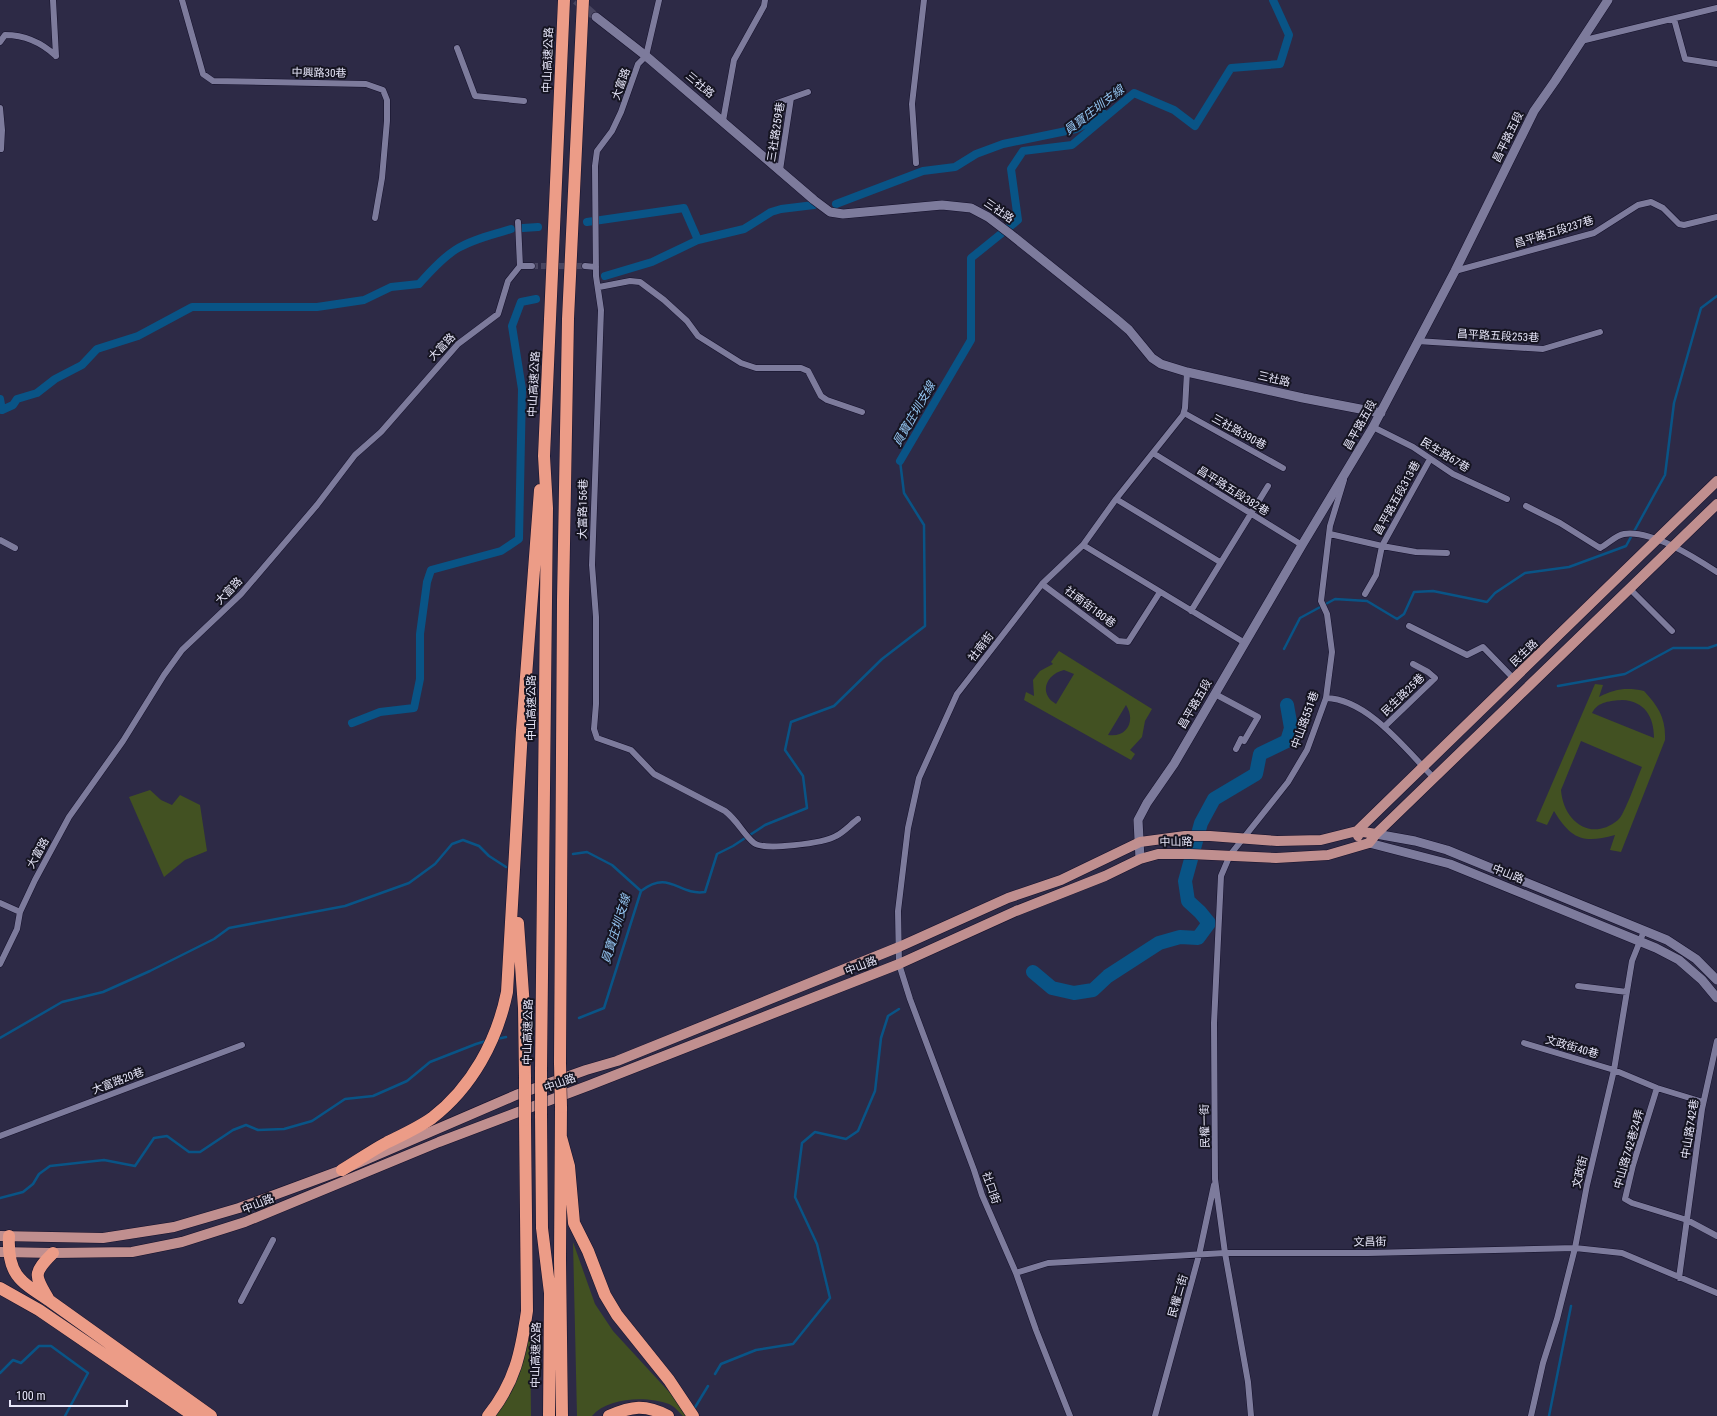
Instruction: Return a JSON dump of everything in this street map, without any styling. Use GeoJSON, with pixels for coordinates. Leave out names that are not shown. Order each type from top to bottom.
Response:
{"type":"FeatureCollection","features":[{"type":"Feature","properties":{"kind":"highway","name":"中山高速公路"},"geometry":{"type":"LineString","coordinates":[[549,1416],[550,1292],[542,1228],[541,1115],[547,508],[544,456],[564,0]]}},
{"type":"Feature","properties":{"kind":"highway"},"geometry":{"type":"LineString","coordinates":[[562,1416],[560,1063],[563,607],[568,319],[583,0]]}},
{"type":"Feature","properties":{"kind":"highway"},"geometry":{"type":"LineString","coordinates":[[342,1170],[431,1118],[449,1102],[481,1063],[493,1039],[502,1014],[507,992],[516,858],[522,730],[538,512],[544,456]]}},
{"type":"Feature","properties":{"kind":"highway"},"geometry":{"type":"LineString","coordinates":[[488,1416],[505,1394],[513,1376],[523,1339],[527,1311],[524,1008],[519,943],[516,858]]}},
{"type":"Feature","properties":{"kind":"highway"},"geometry":{"type":"LineString","coordinates":[[561,1137],[569,1166],[574,1224],[588,1251],[605,1295],[622,1321],[669,1380],[693,1416]]}},
{"type":"Feature","properties":{"kind":"highway"},"geometry":{"type":"LineString","coordinates":[[4,1236],[4,1252],[14,1273],[28,1288],[50,1301],[211,1416]]}},
{"type":"Feature","properties":{"kind":"highway"},"geometry":{"type":"LineString","coordinates":[[50,1301],[37,1280],[37,1273],[43,1263],[53,1253]]}},
{"type":"Feature","properties":{"kind":"highway"},"geometry":{"type":"LineString","coordinates":[[0,1288],[39,1310],[194,1416]]}},
{"type":"Feature","properties":{"kind":"highway"},"geometry":{"type":"LineString","coordinates":[[609,1416],[620,1411],[637,1408],[652,1408],[668,1416]]}},
{"type":"Feature","properties":{"kind":"main road","name":"民生路"},"geometry":{"type":"LineString","coordinates":[[1358,831],[1717,481]]}},
{"type":"Feature","properties":{"kind":"main road"},"geometry":{"type":"LineString","coordinates":[[1369,843],[1376,834],[1717,504]]}},
{"type":"Feature","properties":{"kind":"main road"},"geometry":{"type":"LineString","coordinates":[[1358,831],[1358,846]]}},
{"type":"Feature","properties":{"kind":"main road","name":"中山路"},"geometry":{"type":"LineString","coordinates":[[4,1236],[103,1238],[174,1227],[239,1208],[342,1170],[516,1095],[586,1070],[617,1061],[898,947],[1008,898],[1061,880],[1140,842],[1198,836],[1277,841],[1321,840],[1358,831],[1376,834]]}},
{"type":"Feature","properties":{"kind":"main road","name":"中山路"},"geometry":{"type":"LineString","coordinates":[[4,1252],[132,1252],[182,1242],[245,1222],[438,1142],[590,1086],[899,964],[1016,912],[1105,876],[1140,859],[1158,854],[1230,855],[1276,858],[1303,857],[1328,855],[1369,843]]}},
{"type":"Feature","properties":{"kind":"street"},"geometry":{"type":"LineString","coordinates":[[0,42],[5,35],[16,35],[29,38],[46,46],[56,56],[54,0]]}},
{"type":"Feature","properties":{"kind":"street","name":"中興路30巷"},"geometry":{"type":"LineString","coordinates":[[182,0],[202,74],[213,81],[366,84],[383,90],[387,100],[387,121],[382,178],[375,218]]}},
{"type":"Feature","properties":{"kind":"street","name":"大富路"},"geometry":{"type":"LineString","coordinates":[[599,287],[596,276],[595,166],[597,151],[612,131],[621,112],[638,64],[646,56],[659,0]]}},
{"type":"Feature","properties":{"kind":"street"},"geometry":{"type":"LineString","coordinates":[[723,121],[734,60],[764,6],[765,0]]}},
{"type":"Feature","properties":{"kind":"street"},"geometry":{"type":"LineString","coordinates":[[916,163],[912,104],[924,0]]}},
{"type":"Feature","properties":{"kind":"street","name":"昌平路五段"},"geometry":{"type":"LineString","coordinates":[[1140,859],[1138,827],[1140,816],[1147,803],[1174,764],[1302,544],[1373,428],[1417,341],[1455,271],[1534,111],[1608,0]]}},
{"type":"Feature","properties":{"kind":"street"},"geometry":{"type":"LineString","coordinates":[[1581,41],[1717,8]]}},
{"type":"Feature","properties":{"kind":"street","name":"三社路"},"geometry":{"type":"LineString","coordinates":[[596,16],[646,56],[830,212],[842,214],[942,204],[971,208],[988,217],[1009,233],[1120,322],[1129,330],[1152,358],[1161,364],[1187,372],[1303,398],[1381,413]]}},
{"type":"Feature","properties":{"kind":"street"},"geometry":{"type":"LineString","coordinates":[[1674,19],[1685,59],[1717,64]]}},
{"type":"Feature","properties":{"kind":"street"},"geometry":{"type":"LineString","coordinates":[[457,48],[475,96],[524,101]]}},
{"type":"Feature","properties":{"kind":"street","name":"三社路259巷"},"geometry":{"type":"LineString","coordinates":[[777,103],[808,92]]}},
{"type":"Feature","properties":{"kind":"street","name":"三社路259巷"},"geometry":{"type":"LineString","coordinates":[[780,170],[791,98]]}},
{"type":"Feature","properties":{"kind":"street"},"geometry":{"type":"LineString","coordinates":[[0,108],[1,149]]}},
{"type":"Feature","properties":{"kind":"street","name":"昌平路五段237巷"},"geometry":{"type":"LineString","coordinates":[[1455,271],[1594,233],[1638,205],[1651,202],[1662,208],[1679,224],[1684,225],[1717,217]]}},
{"type":"Feature","properties":{"kind":"street"},"geometry":{"type":"LineString","coordinates":[[518,222],[520,266],[532,266]]}},
{"type":"Feature","properties":{"kind":"street","name":"大富路"},"geometry":{"type":"LineString","coordinates":[[0,964],[16,929],[20,912],[35,880],[69,817],[123,741],[164,675],[182,650],[241,594],[317,505],[355,455],[381,432],[458,344],[498,314],[508,281],[520,266]]}},
{"type":"Feature","properties":{"kind":"street"},"geometry":{"type":"LineString","coordinates":[[585,266],[596,267]]}},
{"type":"Feature","properties":{"kind":"street"},"geometry":{"type":"LineString","coordinates":[[599,287],[630,281],[640,282],[664,300],[687,321],[698,336],[741,363],[756,368],[801,368],[808,371],[821,396],[827,400],[862,412]]}},
{"type":"Feature","properties":{"kind":"street","name":"大富路156巷"},"geometry":{"type":"LineString","coordinates":[[599,287],[601,310],[592,565],[596,617],[594,729],[597,738],[631,750],[654,774],[725,811],[734,818],[755,843],[764,847],[814,843],[836,837],[858,819]]}},
{"type":"Feature","properties":{"kind":"street","name":"昌平路五段253巷"},"geometry":{"type":"LineString","coordinates":[[1417,341],[1543,349],[1600,332]]}},
{"type":"Feature","properties":{"kind":"street"},"geometry":{"type":"LineString","coordinates":[[1184,413],[1187,372]]}},
{"type":"Feature","properties":{"kind":"street","name":"社南街"},"geometry":{"type":"LineString","coordinates":[[899,964],[898,911],[908,828],[919,778],[957,694],[1042,584],[1083,545],[1116,499],[1184,413]]}},
{"type":"Feature","properties":{"kind":"street","name":"三社路390巷"},"geometry":{"type":"LineString","coordinates":[[1184,413],[1284,468]]}},
{"type":"Feature","properties":{"kind":"street","name":"民生路67巷"},"geometry":{"type":"LineString","coordinates":[[1373,428],[1413,447],[1453,474],[1507,499]]}},
{"type":"Feature","properties":{"kind":"street","name":"昌平路五段382巷"},"geometry":{"type":"LineString","coordinates":[[1153,454],[1302,544]]}},
{"type":"Feature","properties":{"kind":"street","name":"昌平路五段313巷"},"geometry":{"type":"LineString","coordinates":[[1382,546],[1430,459]]}},
{"type":"Feature","properties":{"kind":"street","name":"中山路551巷"},"geometry":{"type":"LineString","coordinates":[[1243,839],[1288,782],[1307,750],[1326,698],[1332,652],[1327,614],[1321,601],[1330,526],[1346,473]]}},
{"type":"Feature","properties":{"kind":"street"},"geometry":{"type":"LineString","coordinates":[[1191,611],[1268,486]]}},
{"type":"Feature","properties":{"kind":"street"},"geometry":{"type":"LineString","coordinates":[[1116,499],[1220,562]]}},
{"type":"Feature","properties":{"kind":"street"},"geometry":{"type":"LineString","coordinates":[[1526,506],[1560,523],[1600,548],[1622,534],[1637,534],[1674,546],[1717,572]]}},
{"type":"Feature","properties":{"kind":"street","name":"昌平路五段313巷"},"geometry":{"type":"LineString","coordinates":[[1330,534],[1416,552],[1447,553]]}},
{"type":"Feature","properties":{"kind":"street"},"geometry":{"type":"LineString","coordinates":[[0,540],[15,548]]}},
{"type":"Feature","properties":{"kind":"street"},"geometry":{"type":"LineString","coordinates":[[1083,545],[1245,643]]}},
{"type":"Feature","properties":{"kind":"street"},"geometry":{"type":"LineString","coordinates":[[1365,594],[1376,575],[1382,546]]}},
{"type":"Feature","properties":{"kind":"street","name":"社南街180巷"},"geometry":{"type":"LineString","coordinates":[[1042,584],[1118,641],[1128,642],[1160,592]]}},
{"type":"Feature","properties":{"kind":"street"},"geometry":{"type":"LineString","coordinates":[[1630,589],[1672,632]]}},
{"type":"Feature","properties":{"kind":"street"},"geometry":{"type":"LineString","coordinates":[[1409,626],[1467,655],[1483,647],[1514,679]]}},
{"type":"Feature","properties":{"kind":"street","name":"民生路25巷"},"geometry":{"type":"LineString","coordinates":[[1384,727],[1435,678],[1428,672],[1413,664]]}},
{"type":"Feature","properties":{"kind":"street"},"geometry":{"type":"LineString","coordinates":[[1215,694],[1258,717],[1244,741],[1241,739],[1236,748]]}},
{"type":"Feature","properties":{"kind":"street"},"geometry":{"type":"LineString","coordinates":[[1326,698],[1334,698],[1357,706],[1384,727],[1434,778]]}},
{"type":"Feature","properties":{"kind":"street","name":"中山路"},"geometry":{"type":"LineString","coordinates":[[1376,834],[1415,841],[1447,850],[1666,940],[1696,959],[1717,980]]}},
{"type":"Feature","properties":{"kind":"street","name":"民權一街"},"geometry":{"type":"LineString","coordinates":[[1243,839],[1230,855],[1221,876],[1214,1022],[1215,1179],[1225,1254],[1248,1382],[1251,1416]]}},
{"type":"Feature","properties":{"kind":"street","name":"中山路"},"geometry":{"type":"LineString","coordinates":[[1369,843],[1450,864],[1640,943],[1656,948],[1679,960],[1702,980],[1717,998]]}},
{"type":"Feature","properties":{"kind":"street"},"geometry":{"type":"LineString","coordinates":[[0,903],[20,912]]}},
{"type":"Feature","properties":{"kind":"street","name":"文政街"},"geometry":{"type":"LineString","coordinates":[[1531,1416],[1543,1363],[1557,1318],[1575,1248],[1587,1186],[1614,1070],[1632,961],[1644,931]]}},
{"type":"Feature","properties":{"kind":"street","name":"社口街"},"geometry":{"type":"LineString","coordinates":[[899,964],[910,999],[974,1170],[982,1196],[1016,1273],[1036,1330],[1070,1416]]}},
{"type":"Feature","properties":{"kind":"street"},"geometry":{"type":"LineString","coordinates":[[1578,986],[1627,992]]}},
{"type":"Feature","properties":{"kind":"street","name":"中山路742巷"},"geometry":{"type":"LineString","coordinates":[[1679,1278],[1704,1102],[1717,1041]]}},
{"type":"Feature","properties":{"kind":"street","name":"文政街40巷"},"geometry":{"type":"LineString","coordinates":[[1524,1043],[1614,1070],[1657,1088],[1704,1102]]}},
{"type":"Feature","properties":{"kind":"street","name":"大富路20巷"},"geometry":{"type":"LineString","coordinates":[[0,1136],[242,1045]]}},
{"type":"Feature","properties":{"kind":"street","name":"中山路742巷24弄"},"geometry":{"type":"LineString","coordinates":[[1657,1088],[1633,1165],[1625,1200],[1687,1220]]}},
{"type":"Feature","properties":{"kind":"street","name":"民權二街"},"geometry":{"type":"LineString","coordinates":[[1155,1416],[1199,1256],[1215,1179]]}},
{"type":"Feature","properties":{"kind":"street"},"geometry":{"type":"LineString","coordinates":[[1687,1220],[1717,1236]]}},
{"type":"Feature","properties":{"kind":"street"},"geometry":{"type":"LineString","coordinates":[[241,1301],[272,1240]]}},
{"type":"Feature","properties":{"kind":"street","name":"文昌街"},"geometry":{"type":"LineString","coordinates":[[1016,1273],[1048,1263],[1225,1254],[1575,1248],[1622,1253],[1717,1293]]}},
{"type":"Feature","properties":{"kind":"green space"},"geometry":{"type":"Polygon","coordinates":[[[1059,651],[1152,709],[1145,721],[1142,737],[1130,750],[1135,754],[1131,760],[1024,700],[1026,692],[1034,696],[1033,680],[1040,671],[1053,664],[1051,662],[1059,651]],[[1064,670],[1053,676],[1046,685],[1047,695],[1050,700],[1056,704],[1074,674],[1064,670]],[[1126,705],[1108,735],[1120,734],[1128,727],[1130,717],[1126,705]]]}},
{"type":"Feature","properties":{"kind":"green space"},"geometry":{"type":"Polygon","coordinates":[[[1595,684],[1603,685],[1599,697],[1610,692],[1621,690],[1632,689],[1644,691],[1660,713],[1664,725],[1665,740],[1621,852],[1610,850],[1615,835],[1594,839],[1579,837],[1566,828],[1554,811],[1547,825],[1536,821],[1595,684]],[[1622,700],[1609,701],[1601,704],[1592,713],[1654,738],[1654,730],[1647,712],[1637,703],[1622,700]],[[1581,741],[1561,790],[1563,801],[1567,811],[1580,825],[1588,829],[1608,827],[1621,817],[1642,767],[1581,741]]]}},
{"type":"Feature","properties":{"kind":"green space"},"geometry":{"type":"Polygon","coordinates":[[[150,790],[161,800],[172,805],[180,795],[200,805],[207,851],[185,860],[164,877],[129,797],[150,790]]]}},
{"type":"Feature","properties":{"kind":"green space"},"geometry":{"type":"Polygon","coordinates":[[[573,1242],[595,1304],[613,1331],[682,1406],[689,1416],[683,1416],[669,1404],[660,1401],[639,1399],[608,1405],[592,1416],[577,1416],[573,1242]]]}},
{"type":"Feature","properties":{"kind":"green space"},"geometry":{"type":"Polygon","coordinates":[[[530,1333],[531,1416],[494,1416],[508,1397],[513,1387],[530,1333]]]}},
{"type":"Feature","properties":{"kind":"waterway","name":"員寶庄圳支線"},"geometry":{"type":"LineString","coordinates":[[900,461],[971,340],[971,258],[1018,220],[1011,169],[1023,151],[1072,145],[1134,93],[1174,110],[1195,126],[1231,68],[1280,64],[1289,35],[1273,0]]}},
{"type":"Feature","properties":{"kind":"waterway"},"geometry":{"type":"LineString","coordinates":[[836,204],[923,171],[955,167],[976,154],[1003,144],[1076,129],[1104,114]]}},
{"type":"Feature","properties":{"kind":"waterway"},"geometry":{"type":"LineString","coordinates":[[605,276],[652,262],[698,240],[744,229],[771,212],[781,209],[814,205]]}},
{"type":"Feature","properties":{"kind":"waterway"},"geometry":{"type":"LineString","coordinates":[[587,222],[684,208],[698,240]]}},
{"type":"Feature","properties":{"kind":"waterway"},"geometry":{"type":"LineString","coordinates":[[523,228],[538,227]]}},
{"type":"Feature","properties":{"kind":"waterway"},"geometry":{"type":"LineString","coordinates":[[0,399],[2,410],[13,405],[17,399],[37,393],[55,379],[82,365],[97,349],[138,336],[192,307],[317,307],[364,300],[391,287],[419,284],[440,262],[455,250],[475,240],[511,229]]}},
{"type":"Feature","properties":{"kind":"waterway"},"geometry":{"type":"LineString","coordinates":[[1284,649],[1300,618],[1335,599],[1367,601],[1397,619],[1404,614],[1414,592],[1433,591],[1487,602],[1495,593],[1525,573],[1569,567],[1626,546],[1665,475],[1674,403],[1701,308],[1717,296]]}},
{"type":"Feature","properties":{"kind":"waterway"},"geometry":{"type":"LineString","coordinates":[[352,723],[380,712],[414,708],[420,679],[420,634],[427,582],[431,570],[501,551],[519,539],[522,389],[512,326],[521,302],[536,299]]}},
{"type":"Feature","properties":{"kind":"waterway","name":"員寶庄圳支線"},"geometry":{"type":"LineString","coordinates":[[579,1018],[604,1008],[641,891],[659,882],[696,892],[705,892],[717,854],[733,846],[765,825],[807,808],[803,776],[785,750],[791,722],[834,706],[882,659],[925,626],[924,525],[904,493],[900,461]]}},
{"type":"Feature","properties":{"kind":"waterway"},"geometry":{"type":"LineString","coordinates":[[1558,686],[1625,674],[1673,648],[1708,648],[1717,645]]}},
{"type":"Feature","properties":{"kind":"waterway"},"geometry":{"type":"LineString","coordinates":[[1033,972],[1052,988],[1074,993],[1093,990],[1108,976],[1159,943],[1180,937],[1198,938],[1209,923],[1188,901],[1185,881],[1201,823],[1214,799],[1256,774],[1260,754],[1287,741],[1291,728],[1287,705]]}},
{"type":"Feature","properties":{"kind":"waterway"},"geometry":{"type":"LineString","coordinates":[[0,1038],[62,1002],[103,992],[150,971],[214,939],[229,928],[345,906],[409,883],[435,864],[452,844],[463,840],[479,846],[489,856],[506,867]]}},
{"type":"Feature","properties":{"kind":"waterway"},"geometry":{"type":"LineString","coordinates":[[573,854],[587,852],[612,865],[641,891]]}},
{"type":"Feature","properties":{"kind":"waterway"},"geometry":{"type":"LineString","coordinates":[[715,1374],[721,1364],[756,1350],[793,1344],[830,1298],[817,1244],[795,1197],[802,1143],[815,1132],[846,1139],[858,1131],[875,1091],[881,1038],[888,1016],[899,1009]]}},
{"type":"Feature","properties":{"kind":"waterway"},"geometry":{"type":"LineString","coordinates":[[497,1039],[506,1037]]}},
{"type":"Feature","properties":{"kind":"waterway"},"geometry":{"type":"LineString","coordinates":[[0,1198],[23,1192],[33,1184],[39,1174],[50,1166],[104,1160],[135,1166],[154,1138],[167,1136],[189,1152],[200,1152],[233,1130],[246,1125],[258,1130],[284,1129],[312,1121],[345,1099],[373,1096],[407,1081],[430,1062],[486,1041]]}},
{"type":"Feature","properties":{"kind":"waterway"},"geometry":{"type":"LineString","coordinates":[[1549,1416],[1571,1306]]}},
{"type":"Feature","properties":{"kind":"waterway"},"geometry":{"type":"LineString","coordinates":[[0,1373],[13,1360],[21,1363],[39,1346],[51,1346],[88,1373],[65,1416]]}},
{"type":"Feature","properties":{"kind":"waterway"},"geometry":{"type":"LineString","coordinates":[[694,1409],[708,1386]]}},
{"type":"Feature","properties":{"kind":"tunnel"},"geometry":{"type":"LineString","coordinates":[[576,0],[596,17]]}},
{"type":"Feature","properties":{"kind":"tunnel"},"geometry":{"type":"LineString","coordinates":[[532,266],[585,266]]}}]}
